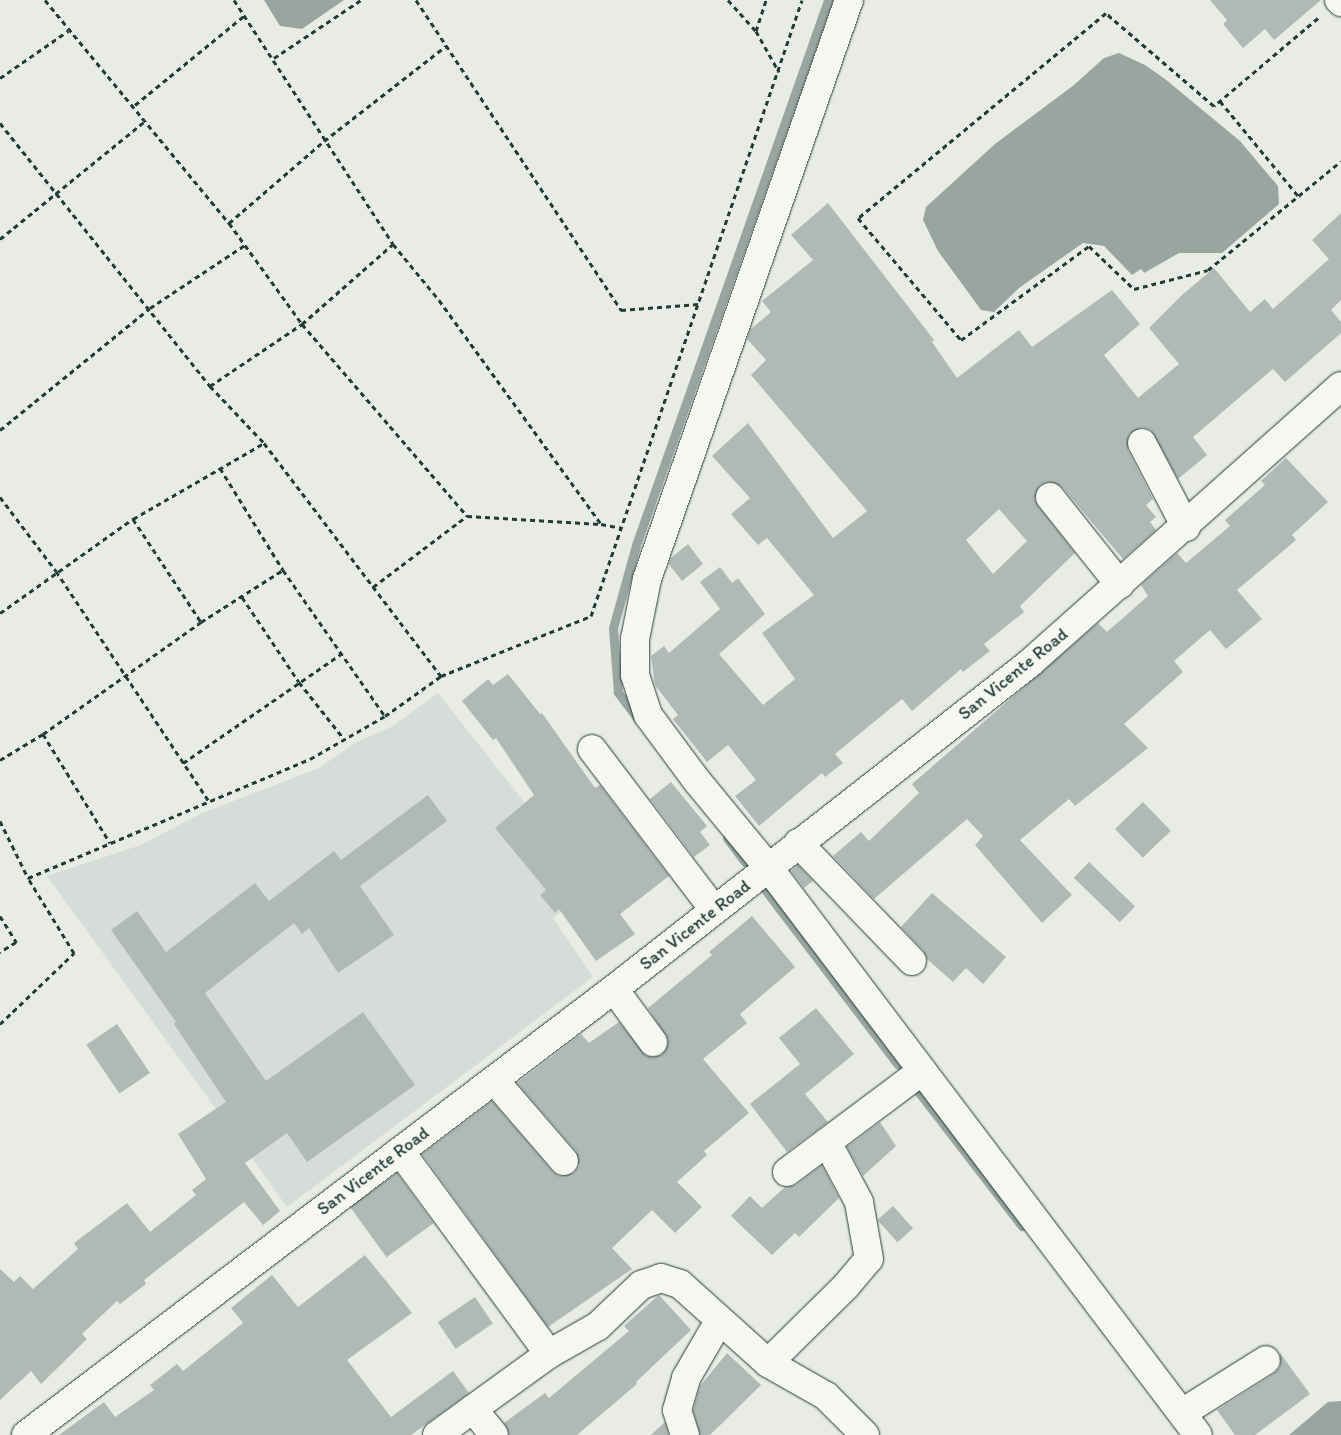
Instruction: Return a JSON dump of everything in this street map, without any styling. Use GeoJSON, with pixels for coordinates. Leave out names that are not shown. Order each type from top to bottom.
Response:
{"type":"FeatureCollection","features":[{"type":"Feature","properties":{"kind":"street"},"geometry":{"type":"LineString","coordinates":[[849,0],[647,579],[635,639],[635,675],[648,715],[696,782],[768,867],[1198,1435]]}},
{"type":"Feature","properties":{"kind":"street","name":"San Vicente Road"},"geometry":{"type":"LineString","coordinates":[[26,1435],[614,988],[1030,663],[1186,527],[1341,386]]}},
{"type":"Feature","properties":{"kind":"street"},"geometry":{"type":"LineString","coordinates":[[1142,443],[1186,527]]}},
{"type":"Feature","properties":{"kind":"street"},"geometry":{"type":"LineString","coordinates":[[1050,497],[1120,585]]}},
{"type":"Feature","properties":{"kind":"street"},"geometry":{"type":"LineString","coordinates":[[592,749],[714,910]]}},
{"type":"Feature","properties":{"kind":"street"},"geometry":{"type":"LineString","coordinates":[[798,844],[912,960]]}},
{"type":"Feature","properties":{"kind":"street"},"geometry":{"type":"LineString","coordinates":[[614,988],[652,1042]]}},
{"type":"Feature","properties":{"kind":"street"},"geometry":{"type":"LineString","coordinates":[[787,1172],[922,1071]]}},
{"type":"Feature","properties":{"kind":"street"},"geometry":{"type":"LineString","coordinates":[[494,1080],[564,1161]]}},
{"type":"Feature","properties":{"kind":"street"},"geometry":{"type":"LineString","coordinates":[[768,1363],[846,1286],[868,1259],[859,1202],[828,1142]]}},
{"type":"Feature","properties":{"kind":"street"},"geometry":{"type":"LineString","coordinates":[[400,1150],[549,1354]]}},
{"type":"Feature","properties":{"kind":"street"},"geometry":{"type":"LineString","coordinates":[[437,1435],[549,1354],[598,1326],[641,1285],[652,1279],[671,1279],[680,1284],[768,1363],[826,1396],[865,1435]]}},
{"type":"Feature","properties":{"kind":"street"},"geometry":{"type":"LineString","coordinates":[[685,1435],[677,1410],[686,1378],[720,1321]]}},
{"type":"Feature","properties":{"kind":"street"},"geometry":{"type":"LineString","coordinates":[[1182,1414],[1266,1360]]}},
{"type":"Feature","properties":{"kind":"street"},"geometry":{"type":"LineString","coordinates":[[473,1409],[494,1435]]}},
{"type":"Feature","properties":{"kind":"path"},"geometry":{"type":"LineString","coordinates":[[45,0],[68,31],[134,105],[144,122],[229,223],[302,324],[467,516]]}},
{"type":"Feature","properties":{"kind":"path"},"geometry":{"type":"LineString","coordinates":[[234,0],[274,58],[324,142],[393,244],[439,300],[601,524]]}},
{"type":"Feature","properties":{"kind":"path"},"geometry":{"type":"LineString","coordinates":[[274,58],[361,0]]}},
{"type":"Feature","properties":{"kind":"path"},"geometry":{"type":"LineString","coordinates":[[416,0],[621,310],[699,304]]}},
{"type":"Feature","properties":{"kind":"path"},"geometry":{"type":"LineString","coordinates":[[728,0],[756,31],[779,72]]}},
{"type":"Feature","properties":{"kind":"path"},"geometry":{"type":"LineString","coordinates":[[756,31],[766,0]]}},
{"type":"Feature","properties":{"kind":"path"},"geometry":{"type":"LineString","coordinates":[[28,878],[208,800],[310,759],[385,716],[441,676],[591,616],[779,72],[802,0]]}},
{"type":"Feature","properties":{"kind":"path"},"geometry":{"type":"LineString","coordinates":[[1334,5],[1214,106],[1106,13],[858,218],[961,340],[1090,246],[1134,289],[1208,270],[1341,161]]}},
{"type":"Feature","properties":{"kind":"path"},"geometry":{"type":"LineString","coordinates":[[134,105],[245,15]]}},
{"type":"Feature","properties":{"kind":"path"},"geometry":{"type":"LineString","coordinates":[[0,78],[68,31]]}},
{"type":"Feature","properties":{"kind":"path"},"geometry":{"type":"LineString","coordinates":[[229,223],[324,142],[446,46]]}},
{"type":"Feature","properties":{"kind":"path"},"geometry":{"type":"LineString","coordinates":[[1220,101],[1299,197]]}},
{"type":"Feature","properties":{"kind":"path"},"geometry":{"type":"LineString","coordinates":[[0,239],[144,122]]}},
{"type":"Feature","properties":{"kind":"path"},"geometry":{"type":"LineString","coordinates":[[0,123],[55,194],[150,308],[210,386],[264,443],[441,676]]}},
{"type":"Feature","properties":{"kind":"path"},"geometry":{"type":"LineString","coordinates":[[210,386],[302,324],[393,244]]}},
{"type":"Feature","properties":{"kind":"path"},"geometry":{"type":"LineString","coordinates":[[0,430],[150,308],[245,245]]}},
{"type":"Feature","properties":{"kind":"path"},"geometry":{"type":"LineString","coordinates":[[0,613],[56,571],[133,519],[264,443]]}},
{"type":"Feature","properties":{"kind":"path"},"geometry":{"type":"LineString","coordinates":[[220,468],[283,570],[385,716]]}},
{"type":"Feature","properties":{"kind":"path"},"geometry":{"type":"LineString","coordinates":[[0,498],[56,571],[208,800]]}},
{"type":"Feature","properties":{"kind":"path"},"geometry":{"type":"LineString","coordinates":[[373,586],[467,516],[601,524],[622,528]]}},
{"type":"Feature","properties":{"kind":"path"},"geometry":{"type":"LineString","coordinates":[[133,519],[201,622]]}},
{"type":"Feature","properties":{"kind":"path"},"geometry":{"type":"LineString","coordinates":[[0,760],[43,734],[201,622],[283,570]]}},
{"type":"Feature","properties":{"kind":"path"},"geometry":{"type":"LineString","coordinates":[[242,597],[299,682],[344,739]]}},
{"type":"Feature","properties":{"kind":"path"},"geometry":{"type":"LineString","coordinates":[[183,763],[341,654]]}},
{"type":"Feature","properties":{"kind":"path"},"geometry":{"type":"LineString","coordinates":[[43,734],[110,843]]}},
{"type":"Feature","properties":{"kind":"path"},"geometry":{"type":"LineString","coordinates":[[0,821],[28,878],[74,953],[0,1024]]}},
{"type":"Feature","properties":{"kind":"path"},"geometry":{"type":"LineString","coordinates":[[0,916],[16,942],[0,952]]}},
{"type":"Feature","properties":{"kind":"shaded area"},"geometry":{"type":"Polygon","coordinates":[[[264,0],[344,0],[302,29],[280,26],[264,0]]]}},
{"type":"Feature","properties":{"kind":"shaded area"},"geometry":{"type":"Polygon","coordinates":[[[1119,53],[1145,65],[1165,79],[1240,141],[1278,186],[1279,204],[1222,253],[1179,253],[1144,273],[1141,269],[1132,275],[1104,246],[1083,243],[1019,288],[994,312],[981,310],[938,251],[923,220],[926,207],[995,144],[1074,85],[1104,58],[1119,53]]]}},
{"type":"Feature","properties":{"kind":"shaded area"},"geometry":{"type":"Polygon","coordinates":[[[438,693],[591,887],[553,918],[593,977],[287,1207],[47,876],[141,845],[202,813],[319,768],[355,743],[391,727],[438,693]]]}},
{"type":"Feature","properties":{"kind":"shaded area"},"geometry":{"type":"Polygon","coordinates":[[[1341,1401],[1341,1435],[1289,1435],[1328,1402],[1341,1401]]]}},
{"type":"Feature","properties":{"kind":"building"},"geometry":{"type":"Polygon","coordinates":[[[1210,0],[1321,0],[1274,40],[1265,29],[1243,48],[1223,24],[1227,20],[1210,0]]]}},
{"type":"Feature","properties":{"kind":"building"},"geometry":{"type":"Polygon","coordinates":[[[828,203],[934,340],[932,342],[957,378],[1019,330],[1032,347],[1112,290],[1140,324],[1104,355],[1138,398],[1179,364],[1149,328],[1182,295],[1214,268],[1250,312],[1265,299],[1273,309],[1329,259],[1312,240],[1341,213],[1341,300],[1331,310],[1341,322],[1341,333],[1285,382],[1273,369],[1193,437],[1207,455],[1178,479],[1151,430],[1142,427],[1129,434],[1128,450],[1153,499],[1146,505],[1156,517],[1150,522],[1156,530],[1123,559],[1062,487],[1048,482],[1040,485],[1035,499],[1038,506],[1075,553],[1020,606],[1024,612],[984,644],[990,651],[963,672],[961,669],[912,711],[902,699],[835,754],[843,763],[825,777],[822,773],[759,826],[735,796],[756,780],[728,745],[707,762],[673,719],[678,715],[655,685],[651,656],[664,646],[669,653],[720,609],[700,582],[720,567],[732,583],[738,578],[765,614],[719,654],[763,705],[795,679],[762,633],[814,595],[767,538],[758,545],[731,514],[750,498],[712,456],[748,423],[833,538],[867,511],[751,375],[766,360],[747,339],[751,329],[771,312],[762,301],[813,260],[791,235],[828,203]],[[999,509],[966,540],[993,574],[1027,541],[999,509]]]}},
{"type":"Feature","properties":{"kind":"building"},"geometry":{"type":"Polygon","coordinates":[[[1286,458],[1328,502],[1292,535],[1296,540],[1237,590],[1262,619],[1226,649],[1210,630],[1174,661],[1183,672],[1124,724],[1148,748],[1075,806],[1069,799],[1020,840],[1072,895],[1042,923],[975,845],[983,836],[967,819],[874,899],[833,856],[861,832],[869,841],[919,793],[912,784],[1098,623],[1107,632],[1148,596],[1141,585],[1177,553],[1186,563],[1230,526],[1225,520],[1265,485],[1261,481],[1286,458]]]}},
{"type":"Feature","properties":{"kind":"building"},"geometry":{"type":"Polygon","coordinates":[[[688,544],[703,564],[682,581],[669,564],[671,558],[688,544]]]}},
{"type":"Feature","properties":{"kind":"building"},"geometry":{"type":"Polygon","coordinates":[[[508,674],[540,714],[542,713],[595,788],[600,785],[669,876],[620,914],[635,934],[596,961],[559,909],[555,913],[540,895],[546,890],[495,828],[534,795],[496,738],[493,740],[462,701],[488,679],[493,685],[508,674]]]}},
{"type":"Feature","properties":{"kind":"building"},"geometry":{"type":"Polygon","coordinates":[[[671,782],[707,826],[700,832],[710,845],[694,857],[650,799],[671,782]]]}},
{"type":"Feature","properties":{"kind":"building"},"geometry":{"type":"Polygon","coordinates":[[[428,795],[447,821],[360,886],[394,935],[338,973],[309,928],[302,934],[294,923],[205,993],[266,1081],[363,1012],[415,1085],[307,1162],[287,1133],[245,1163],[280,1211],[263,1225],[244,1202],[144,1280],[146,1284],[120,1304],[117,1301],[82,1334],[87,1339],[41,1384],[31,1371],[0,1400],[0,1269],[14,1282],[20,1276],[33,1289],[78,1249],[74,1243],[127,1203],[150,1232],[196,1195],[192,1190],[206,1179],[178,1134],[226,1102],[174,1024],[176,1022],[111,930],[137,911],[166,952],[255,883],[269,901],[334,851],[341,860],[428,795]]]}},
{"type":"Feature","properties":{"kind":"building"},"geometry":{"type":"Polygon","coordinates":[[[1143,802],[1171,831],[1143,858],[1115,829],[1143,802]]]}},
{"type":"Feature","properties":{"kind":"building"},"geometry":{"type":"Polygon","coordinates":[[[1089,862],[1135,906],[1120,922],[1074,878],[1089,862]]]}},
{"type":"Feature","properties":{"kind":"building"},"geometry":{"type":"Polygon","coordinates":[[[798,865],[813,881],[804,888],[791,871],[798,865]]]}},
{"type":"Feature","properties":{"kind":"building"},"geometry":{"type":"Polygon","coordinates":[[[932,893],[1006,957],[983,984],[966,968],[953,982],[927,959],[923,950],[901,927],[932,893]]]}},
{"type":"Feature","properties":{"kind":"building"},"geometry":{"type":"Polygon","coordinates":[[[752,916],[795,967],[740,1014],[747,1023],[703,1059],[749,1113],[704,1151],[707,1155],[677,1182],[702,1207],[675,1233],[652,1210],[612,1248],[632,1269],[548,1327],[422,1154],[492,1101],[553,1172],[559,1176],[574,1173],[579,1166],[576,1151],[517,1083],[581,1034],[589,1043],[619,1022],[646,1056],[662,1055],[668,1040],[648,1008],[712,955],[709,952],[752,916]]]}},
{"type":"Feature","properties":{"kind":"building"},"geometry":{"type":"Polygon","coordinates":[[[816,1008],[854,1054],[805,1094],[828,1122],[787,1152],[750,1104],[800,1064],[779,1038],[816,1008]]]}},
{"type":"Feature","properties":{"kind":"building"},"geometry":{"type":"Polygon","coordinates":[[[117,1024],[150,1073],[119,1094],[86,1045],[117,1024]]]}},
{"type":"Feature","properties":{"kind":"building"},"geometry":{"type":"Polygon","coordinates":[[[880,1122],[896,1146],[863,1176],[847,1147],[880,1122]]]}},
{"type":"Feature","properties":{"kind":"building"},"geometry":{"type":"Polygon","coordinates":[[[822,1165],[839,1198],[799,1237],[795,1233],[772,1255],[731,1216],[750,1196],[762,1208],[785,1187],[796,1185],[822,1165]]]}},
{"type":"Feature","properties":{"kind":"building"},"geometry":{"type":"Polygon","coordinates":[[[397,1173],[433,1223],[387,1257],[350,1207],[397,1173]]]}},
{"type":"Feature","properties":{"kind":"building"},"geometry":{"type":"Polygon","coordinates":[[[893,1206],[913,1228],[897,1242],[877,1220],[893,1206]]]}},
{"type":"Feature","properties":{"kind":"building"},"geometry":{"type":"Polygon","coordinates":[[[365,1255],[412,1313],[347,1360],[391,1417],[453,1371],[469,1393],[411,1435],[59,1435],[104,1402],[115,1417],[154,1390],[150,1385],[177,1364],[183,1371],[243,1323],[231,1308],[272,1275],[298,1307],[365,1255]]]}},
{"type":"Feature","properties":{"kind":"building"},"geometry":{"type":"Polygon","coordinates":[[[659,1295],[691,1330],[636,1382],[637,1384],[577,1435],[509,1435],[504,1423],[545,1393],[549,1398],[629,1331],[624,1326],[659,1295]]]}},
{"type":"Feature","properties":{"kind":"building"},"geometry":{"type":"Polygon","coordinates":[[[475,1297],[493,1324],[456,1349],[438,1322],[475,1297]]]}},
{"type":"Feature","properties":{"kind":"building"},"geometry":{"type":"Polygon","coordinates":[[[727,1353],[761,1385],[710,1435],[700,1435],[693,1410],[700,1386],[727,1353]]]}},
{"type":"Feature","properties":{"kind":"building"},"geometry":{"type":"Polygon","coordinates":[[[1280,1353],[1310,1394],[1255,1435],[1235,1435],[1217,1410],[1275,1373],[1280,1367],[1280,1353]]]}},
{"type":"Feature","properties":{"kind":"building"},"geometry":{"type":"Polygon","coordinates":[[[665,1422],[669,1435],[651,1435],[665,1422]]]}},
{"type":"Feature","properties":{"kind":"waterway"},"geometry":{"type":"LineString","coordinates":[[638,719],[618,692],[613,628],[636,545],[828,0]]}},
{"type":"Feature","properties":{"kind":"waterway"},"geometry":{"type":"LineString","coordinates":[[727,838],[745,862]]}},
{"type":"Feature","properties":{"kind":"waterway"},"geometry":{"type":"LineString","coordinates":[[763,887],[898,1065]]}},
{"type":"Feature","properties":{"kind":"waterway"},"geometry":{"type":"LineString","coordinates":[[914,1086],[1022,1226]]}}]}
